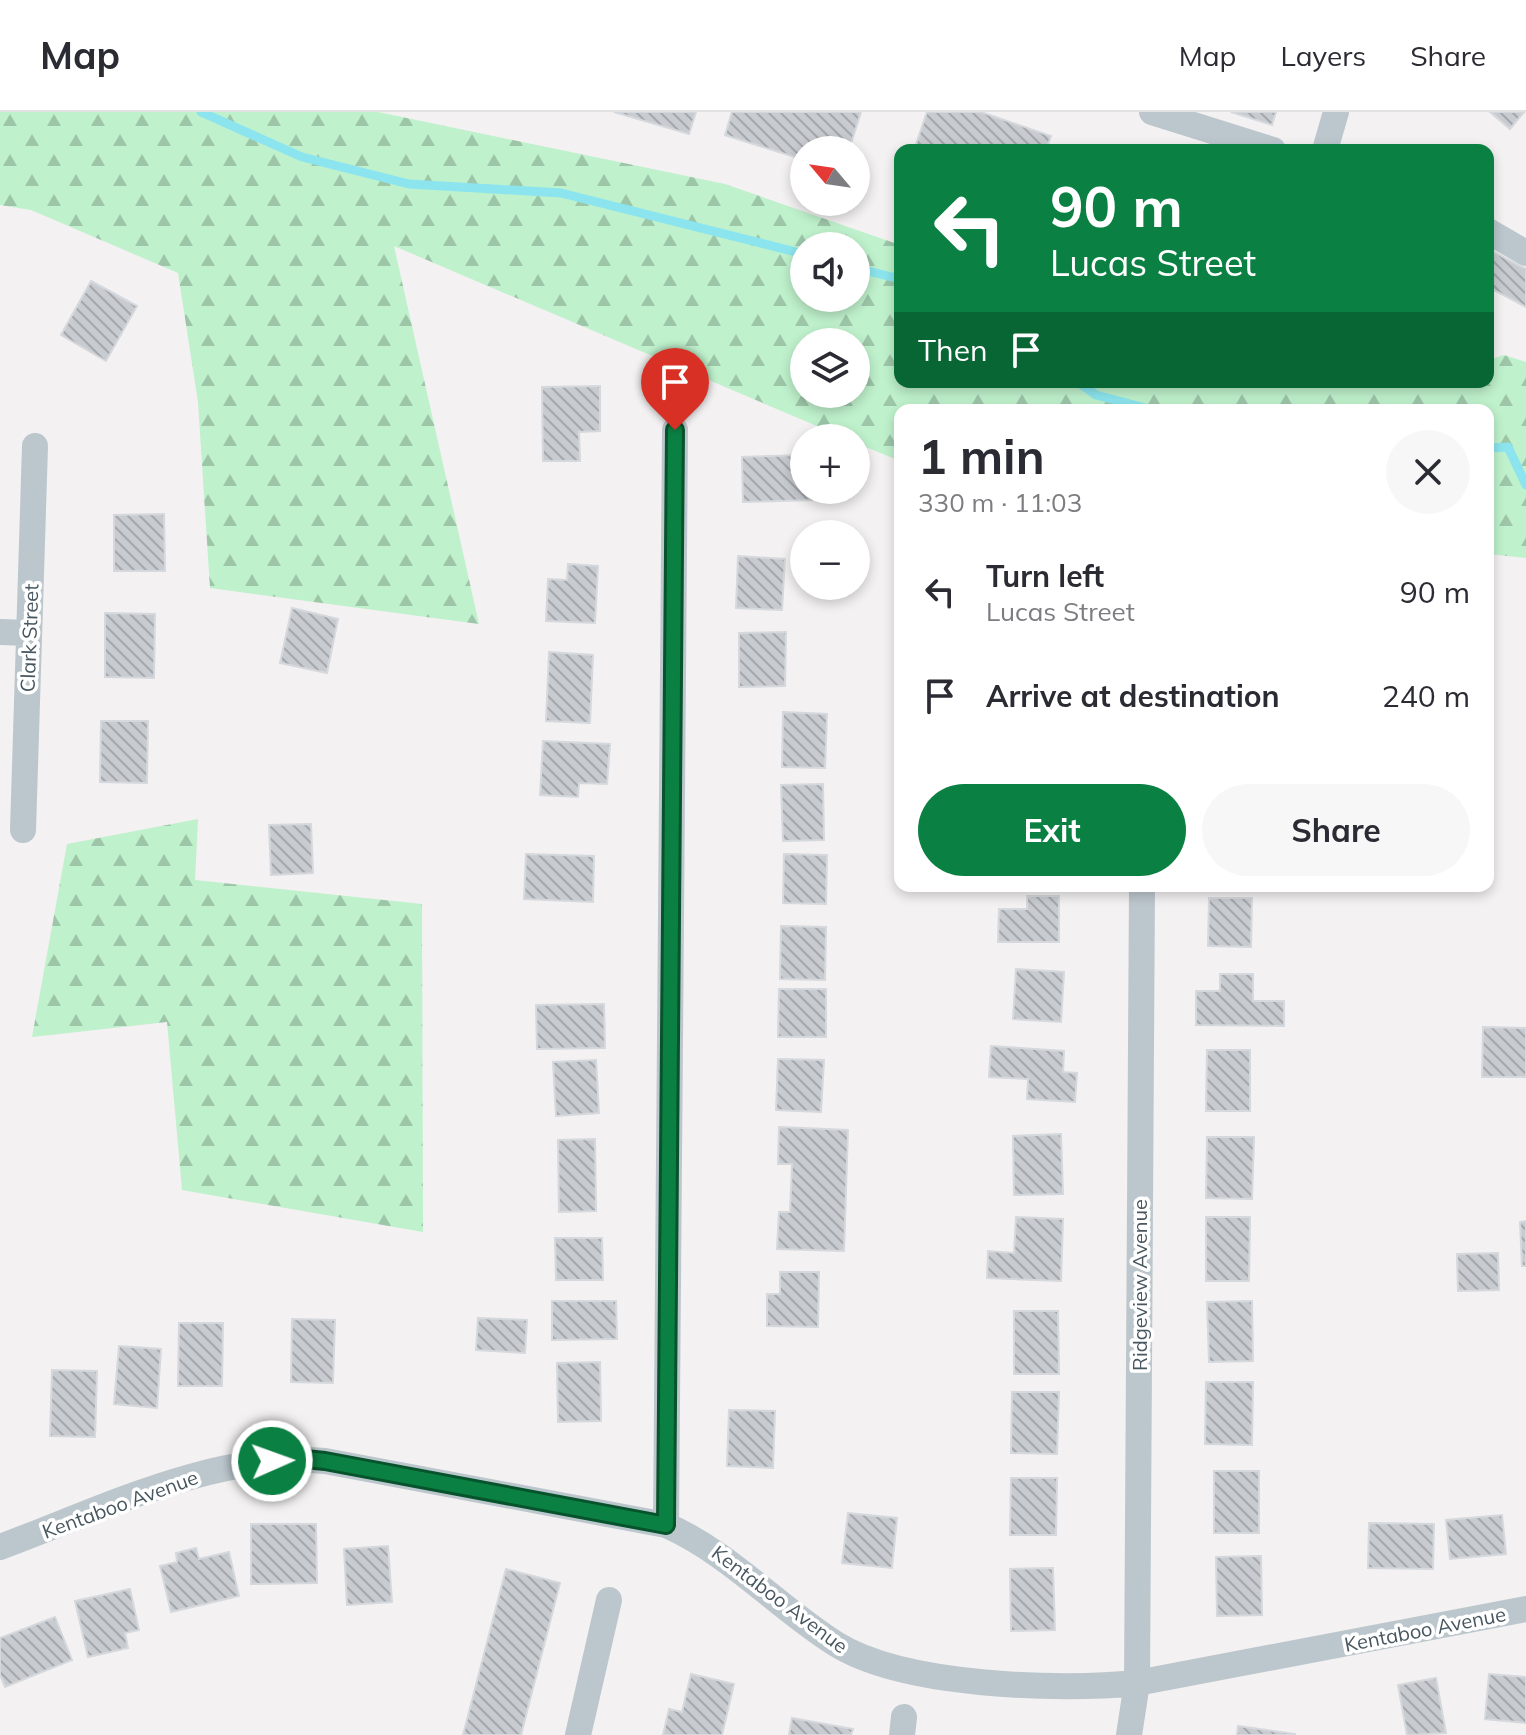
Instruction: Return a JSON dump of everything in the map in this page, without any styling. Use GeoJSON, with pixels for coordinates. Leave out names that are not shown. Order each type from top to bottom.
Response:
{"type":"FeatureCollection","features":[{"type":"Feature","properties":{"kind":"street"},"geometry":{"type":"LineString","coordinates":[[1152,112],[1254,144]]}},
{"type":"Feature","properties":{"kind":"street"},"geometry":{"type":"LineString","coordinates":[[1327,144],[1336,112]]}},
{"type":"Feature","properties":{"kind":"street"},"geometry":{"type":"LineString","coordinates":[[1494,234],[1526,253]]}},
{"type":"Feature","properties":{"kind":"street"},"geometry":{"type":"LineString","coordinates":[[666,1525],[675,430]]}},
{"type":"Feature","properties":{"kind":"street","name":"Clark Street"},"geometry":{"type":"LineString","coordinates":[[23,830],[35,446]]}},
{"type":"Feature","properties":{"kind":"street"},"geometry":{"type":"LineString","coordinates":[[0,632],[29,633]]}},
{"type":"Feature","properties":{"kind":"street","name":"Ridgeview Avenue"},"geometry":{"type":"LineString","coordinates":[[1129,1735],[1137,1683],[1142,892]]}},
{"type":"Feature","properties":{"kind":"street","name":"Kentaboo Avenue"},"geometry":{"type":"LineString","coordinates":[[0,1547],[185,1479],[225,1467],[295,1458],[666,1525],[709,1547],[811,1627],[860,1657],[925,1673],[1038,1686],[1087,1688],[1137,1683],[1526,1609]]}},
{"type":"Feature","properties":{"kind":"street"},"geometry":{"type":"LineString","coordinates":[[578,1735],[609,1600]]}},
{"type":"Feature","properties":{"kind":"green space"},"geometry":{"type":"Polygon","coordinates":[[[0,112],[378,112],[725,184],[790,207],[790,216],[817,216],[863,232],[790,232],[790,312],[870,312],[870,235],[894,243],[894,388],[1494,388],[1494,358],[1504,355],[1526,362],[1526,558],[1494,555],[1494,404],[894,404],[894,459],[870,449],[870,424],[812,424],[394,246],[479,624],[210,588],[198,402],[178,273],[31,210],[0,205],[0,112]]]}},
{"type":"Feature","properties":{"kind":"green space"},"geometry":{"type":"Polygon","coordinates":[[[198,819],[195,880],[422,904],[423,1232],[182,1190],[167,1022],[32,1037],[67,844],[198,819]]]}},
{"type":"Feature","properties":{"kind":"building"},"geometry":{"type":"Polygon","coordinates":[[[614,112],[696,112],[689,134],[614,112]]]}},
{"type":"Feature","properties":{"kind":"building"},"geometry":{"type":"Polygon","coordinates":[[[732,112],[861,112],[853,136],[790,136],[790,156],[725,135],[732,112]]]}},
{"type":"Feature","properties":{"kind":"building"},"geometry":{"type":"Polygon","coordinates":[[[927,112],[981,112],[1051,136],[1048,144],[916,144],[927,112]]]}},
{"type":"Feature","properties":{"kind":"building"},"geometry":{"type":"Polygon","coordinates":[[[1231,112],[1276,112],[1272,125],[1231,112]]]}},
{"type":"Feature","properties":{"kind":"building"},"geometry":{"type":"Polygon","coordinates":[[[1490,112],[1524,112],[1510,129],[1490,112]]]}},
{"type":"Feature","properties":{"kind":"building"},"geometry":{"type":"Polygon","coordinates":[[[1494,252],[1526,269],[1526,307],[1494,290],[1494,252]]]}},
{"type":"Feature","properties":{"kind":"building"},"geometry":{"type":"Polygon","coordinates":[[[91,281],[137,306],[106,361],[61,335],[91,281]]]}},
{"type":"Feature","properties":{"kind":"building"},"geometry":{"type":"Polygon","coordinates":[[[600,386],[600,431],[579,432],[580,461],[543,461],[542,387],[600,386]]]}},
{"type":"Feature","properties":{"kind":"building"},"geometry":{"type":"Polygon","coordinates":[[[790,455],[790,501],[743,502],[742,457],[790,455]]]}},
{"type":"Feature","properties":{"kind":"building"},"geometry":{"type":"Polygon","coordinates":[[[164,514],[165,571],[114,571],[114,515],[164,514]]]}},
{"type":"Feature","properties":{"kind":"building"},"geometry":{"type":"Polygon","coordinates":[[[738,556],[785,559],[782,610],[736,608],[738,556]]]}},
{"type":"Feature","properties":{"kind":"building"},"geometry":{"type":"Polygon","coordinates":[[[568,564],[598,566],[595,623],[546,621],[548,579],[567,580],[568,564]]]}},
{"type":"Feature","properties":{"kind":"building"},"geometry":{"type":"Polygon","coordinates":[[[292,608],[338,619],[327,673],[280,663],[292,608]]]}},
{"type":"Feature","properties":{"kind":"building"},"geometry":{"type":"Polygon","coordinates":[[[105,613],[155,614],[154,678],[105,677],[105,613]]]}},
{"type":"Feature","properties":{"kind":"building"},"geometry":{"type":"Polygon","coordinates":[[[786,632],[785,686],[739,687],[739,633],[786,632]]]}},
{"type":"Feature","properties":{"kind":"building"},"geometry":{"type":"Polygon","coordinates":[[[549,652],[593,655],[590,723],[546,721],[549,652]]]}},
{"type":"Feature","properties":{"kind":"building"},"geometry":{"type":"Polygon","coordinates":[[[783,712],[827,714],[825,768],[782,767],[783,712]]]}},
{"type":"Feature","properties":{"kind":"building"},"geometry":{"type":"Polygon","coordinates":[[[101,721],[148,721],[147,783],[100,782],[101,721]]]}},
{"type":"Feature","properties":{"kind":"building"},"geometry":{"type":"Polygon","coordinates":[[[543,741],[610,744],[607,784],[579,783],[578,797],[540,795],[543,741]]]}},
{"type":"Feature","properties":{"kind":"building"},"geometry":{"type":"Polygon","coordinates":[[[823,784],[824,840],[783,841],[781,785],[823,784]]]}},
{"type":"Feature","properties":{"kind":"building"},"geometry":{"type":"Polygon","coordinates":[[[311,824],[313,873],[271,875],[269,825],[311,824]]]}},
{"type":"Feature","properties":{"kind":"building"},"geometry":{"type":"Polygon","coordinates":[[[526,854],[594,856],[593,902],[524,899],[526,854]]]}},
{"type":"Feature","properties":{"kind":"building"},"geometry":{"type":"Polygon","coordinates":[[[784,854],[827,855],[826,904],[783,903],[784,854]]]}},
{"type":"Feature","properties":{"kind":"building"},"geometry":{"type":"Polygon","coordinates":[[[1027,896],[1059,896],[1059,942],[998,942],[999,909],[1027,909],[1027,896]]]}},
{"type":"Feature","properties":{"kind":"building"},"geometry":{"type":"Polygon","coordinates":[[[1209,898],[1252,898],[1251,947],[1208,946],[1209,898]]]}},
{"type":"Feature","properties":{"kind":"building"},"geometry":{"type":"Polygon","coordinates":[[[781,926],[826,927],[825,980],[780,979],[781,926]]]}},
{"type":"Feature","properties":{"kind":"building"},"geometry":{"type":"Polygon","coordinates":[[[1016,969],[1064,972],[1061,1022],[1013,1019],[1016,969]]]}},
{"type":"Feature","properties":{"kind":"building"},"geometry":{"type":"Polygon","coordinates":[[[1220,974],[1253,974],[1253,1001],[1284,1001],[1284,1026],[1196,1025],[1196,991],[1220,991],[1220,974]]]}},
{"type":"Feature","properties":{"kind":"building"},"geometry":{"type":"Polygon","coordinates":[[[779,989],[826,989],[826,1037],[778,1037],[779,989]]]}},
{"type":"Feature","properties":{"kind":"building"},"geometry":{"type":"Polygon","coordinates":[[[604,1004],[605,1048],[537,1049],[536,1005],[604,1004]]]}},
{"type":"Feature","properties":{"kind":"building"},"geometry":{"type":"Polygon","coordinates":[[[1483,1027],[1526,1028],[1526,1077],[1482,1077],[1483,1027]]]}},
{"type":"Feature","properties":{"kind":"building"},"geometry":{"type":"Polygon","coordinates":[[[991,1046],[1064,1051],[1063,1072],[1077,1073],[1075,1102],[1027,1099],[1028,1079],[989,1077],[991,1046]]]}},
{"type":"Feature","properties":{"kind":"building"},"geometry":{"type":"Polygon","coordinates":[[[1207,1050],[1250,1050],[1250,1111],[1206,1111],[1207,1050]]]}},
{"type":"Feature","properties":{"kind":"building"},"geometry":{"type":"Polygon","coordinates":[[[778,1059],[824,1060],[821,1112],[776,1110],[778,1059]]]}},
{"type":"Feature","properties":{"kind":"building"},"geometry":{"type":"Polygon","coordinates":[[[596,1060],[599,1113],[556,1116],[553,1062],[596,1060]]]}},
{"type":"Feature","properties":{"kind":"building"},"geometry":{"type":"Polygon","coordinates":[[[779,1127],[848,1130],[844,1251],[777,1249],[779,1212],[790,1212],[792,1164],[778,1164],[779,1127]]]}},
{"type":"Feature","properties":{"kind":"building"},"geometry":{"type":"Polygon","coordinates":[[[1061,1134],[1063,1194],[1014,1195],[1013,1136],[1061,1134]]]}},
{"type":"Feature","properties":{"kind":"building"},"geometry":{"type":"Polygon","coordinates":[[[1207,1137],[1254,1137],[1252,1199],[1206,1198],[1207,1137]]]}},
{"type":"Feature","properties":{"kind":"building"},"geometry":{"type":"Polygon","coordinates":[[[595,1139],[596,1211],[559,1212],[558,1140],[595,1139]]]}},
{"type":"Feature","properties":{"kind":"building"},"geometry":{"type":"Polygon","coordinates":[[[1016,1217],[1063,1219],[1061,1281],[987,1278],[988,1251],[1014,1253],[1016,1217]]]}},
{"type":"Feature","properties":{"kind":"building"},"geometry":{"type":"Polygon","coordinates":[[[1206,1217],[1250,1217],[1249,1281],[1206,1281],[1206,1217]]]}},
{"type":"Feature","properties":{"kind":"building"},"geometry":{"type":"Polygon","coordinates":[[[1526,1221],[1526,1266],[1522,1266],[1520,1222],[1526,1221]]]}},
{"type":"Feature","properties":{"kind":"building"},"geometry":{"type":"Polygon","coordinates":[[[555,1238],[602,1238],[603,1280],[556,1280],[555,1238]]]}},
{"type":"Feature","properties":{"kind":"building"},"geometry":{"type":"Polygon","coordinates":[[[1498,1253],[1499,1290],[1458,1291],[1457,1254],[1498,1253]]]}},
{"type":"Feature","properties":{"kind":"building"},"geometry":{"type":"Polygon","coordinates":[[[780,1272],[819,1272],[818,1327],[767,1326],[767,1294],[780,1294],[780,1272]]]}},
{"type":"Feature","properties":{"kind":"building"},"geometry":{"type":"Polygon","coordinates":[[[552,1301],[616,1301],[617,1339],[552,1340],[552,1301]]]}},
{"type":"Feature","properties":{"kind":"building"},"geometry":{"type":"Polygon","coordinates":[[[1252,1301],[1253,1361],[1209,1362],[1207,1302],[1252,1301]]]}},
{"type":"Feature","properties":{"kind":"building"},"geometry":{"type":"Polygon","coordinates":[[[1014,1311],[1058,1311],[1059,1374],[1014,1374],[1014,1311]]]}},
{"type":"Feature","properties":{"kind":"building"},"geometry":{"type":"Polygon","coordinates":[[[478,1318],[527,1320],[525,1353],[476,1350],[478,1318]]]}},
{"type":"Feature","properties":{"kind":"building"},"geometry":{"type":"Polygon","coordinates":[[[292,1319],[335,1320],[333,1383],[291,1382],[292,1319]]]}},
{"type":"Feature","properties":{"kind":"building"},"geometry":{"type":"Polygon","coordinates":[[[179,1323],[223,1323],[222,1386],[178,1386],[179,1323]]]}},
{"type":"Feature","properties":{"kind":"building"},"geometry":{"type":"Polygon","coordinates":[[[119,1346],[161,1349],[157,1408],[114,1404],[119,1346]]]}},
{"type":"Feature","properties":{"kind":"building"},"geometry":{"type":"Polygon","coordinates":[[[600,1362],[601,1421],[558,1422],[557,1363],[600,1362]]]}},
{"type":"Feature","properties":{"kind":"building"},"geometry":{"type":"Polygon","coordinates":[[[52,1370],[97,1371],[95,1437],[50,1436],[52,1370]]]}},
{"type":"Feature","properties":{"kind":"building"},"geometry":{"type":"Polygon","coordinates":[[[1206,1382],[1253,1382],[1252,1445],[1205,1444],[1206,1382]]]}},
{"type":"Feature","properties":{"kind":"building"},"geometry":{"type":"Polygon","coordinates":[[[1012,1392],[1059,1392],[1057,1454],[1011,1453],[1012,1392]]]}},
{"type":"Feature","properties":{"kind":"building"},"geometry":{"type":"Polygon","coordinates":[[[729,1410],[775,1411],[773,1468],[727,1466],[729,1410]]]}},
{"type":"Feature","properties":{"kind":"building"},"geometry":{"type":"Polygon","coordinates":[[[1214,1471],[1259,1471],[1259,1533],[1214,1533],[1214,1471]]]}},
{"type":"Feature","properties":{"kind":"building"},"geometry":{"type":"Polygon","coordinates":[[[1011,1478],[1057,1478],[1056,1535],[1010,1535],[1011,1478]]]}},
{"type":"Feature","properties":{"kind":"building"},"geometry":{"type":"Polygon","coordinates":[[[848,1513],[897,1518],[892,1568],[842,1563],[848,1513]]]}},
{"type":"Feature","properties":{"kind":"building"},"geometry":{"type":"Polygon","coordinates":[[[1502,1515],[1506,1554],[1450,1559],[1446,1520],[1502,1515]]]}},
{"type":"Feature","properties":{"kind":"building"},"geometry":{"type":"Polygon","coordinates":[[[1369,1523],[1434,1524],[1433,1569],[1368,1568],[1369,1523]]]}},
{"type":"Feature","properties":{"kind":"building"},"geometry":{"type":"Polygon","coordinates":[[[251,1524],[316,1524],[317,1583],[251,1584],[251,1524]]]}},
{"type":"Feature","properties":{"kind":"building"},"geometry":{"type":"Polygon","coordinates":[[[388,1546],[392,1602],[347,1605],[344,1549],[388,1546]]]}},
{"type":"Feature","properties":{"kind":"building"},"geometry":{"type":"Polygon","coordinates":[[[196,1548],[199,1559],[229,1552],[239,1596],[171,1612],[160,1566],[177,1562],[176,1553],[196,1548]]]}},
{"type":"Feature","properties":{"kind":"building"},"geometry":{"type":"Polygon","coordinates":[[[1261,1556],[1262,1615],[1217,1616],[1216,1557],[1261,1556]]]}},
{"type":"Feature","properties":{"kind":"building"},"geometry":{"type":"Polygon","coordinates":[[[1053,1568],[1055,1630],[1011,1631],[1010,1569],[1053,1568]]]}},
{"type":"Feature","properties":{"kind":"building"},"geometry":{"type":"Polygon","coordinates":[[[506,1569],[560,1583],[521,1735],[463,1735],[506,1569]]]}},
{"type":"Feature","properties":{"kind":"building"},"geometry":{"type":"Polygon","coordinates":[[[130,1589],[139,1630],[125,1633],[128,1648],[88,1657],[75,1601],[130,1589]]]}},
{"type":"Feature","properties":{"kind":"building"},"geometry":{"type":"Polygon","coordinates":[[[55,1617],[72,1660],[5,1687],[0,1675],[0,1638],[55,1617]]]}},
{"type":"Feature","properties":{"kind":"building"},"geometry":{"type":"Polygon","coordinates":[[[691,1674],[734,1684],[722,1735],[663,1735],[669,1709],[682,1712],[691,1674]]]}},
{"type":"Feature","properties":{"kind":"building"},"geometry":{"type":"Polygon","coordinates":[[[1489,1674],[1526,1677],[1526,1723],[1485,1719],[1489,1674]]]}},
{"type":"Feature","properties":{"kind":"building"},"geometry":{"type":"Polygon","coordinates":[[[1436,1678],[1446,1733],[1407,1735],[1398,1685],[1436,1678]]]}},
{"type":"Feature","properties":{"kind":"building"},"geometry":{"type":"Polygon","coordinates":[[[792,1718],[853,1729],[851,1735],[789,1735],[792,1718]]]}},
{"type":"Feature","properties":{"kind":"building"},"geometry":{"type":"Polygon","coordinates":[[[1238,1726],[1295,1734],[1295,1735],[1237,1735],[1238,1726]]]}},
{"type":"Feature","properties":{"kind":"waterway"},"geometry":{"type":"LineString","coordinates":[[201,112],[302,157],[409,184],[561,193],[790,250]]}},
{"type":"Feature","properties":{"kind":"waterway"},"geometry":{"type":"LineString","coordinates":[[870,272],[894,278]]}},
{"type":"Feature","properties":{"kind":"waterway"},"geometry":{"type":"LineString","coordinates":[[1086,388],[1096,395],[1130,404]]}},
{"type":"Feature","properties":{"kind":"waterway"},"geometry":{"type":"LineString","coordinates":[[1494,448],[1508,447],[1526,485]]}},
{"type":"Feature","properties":{"kind":"route"},"geometry":{"type":"LineString","coordinates":[[272,1461],[295,1458],[325,1461],[666,1525],[675,430]]}}]}
